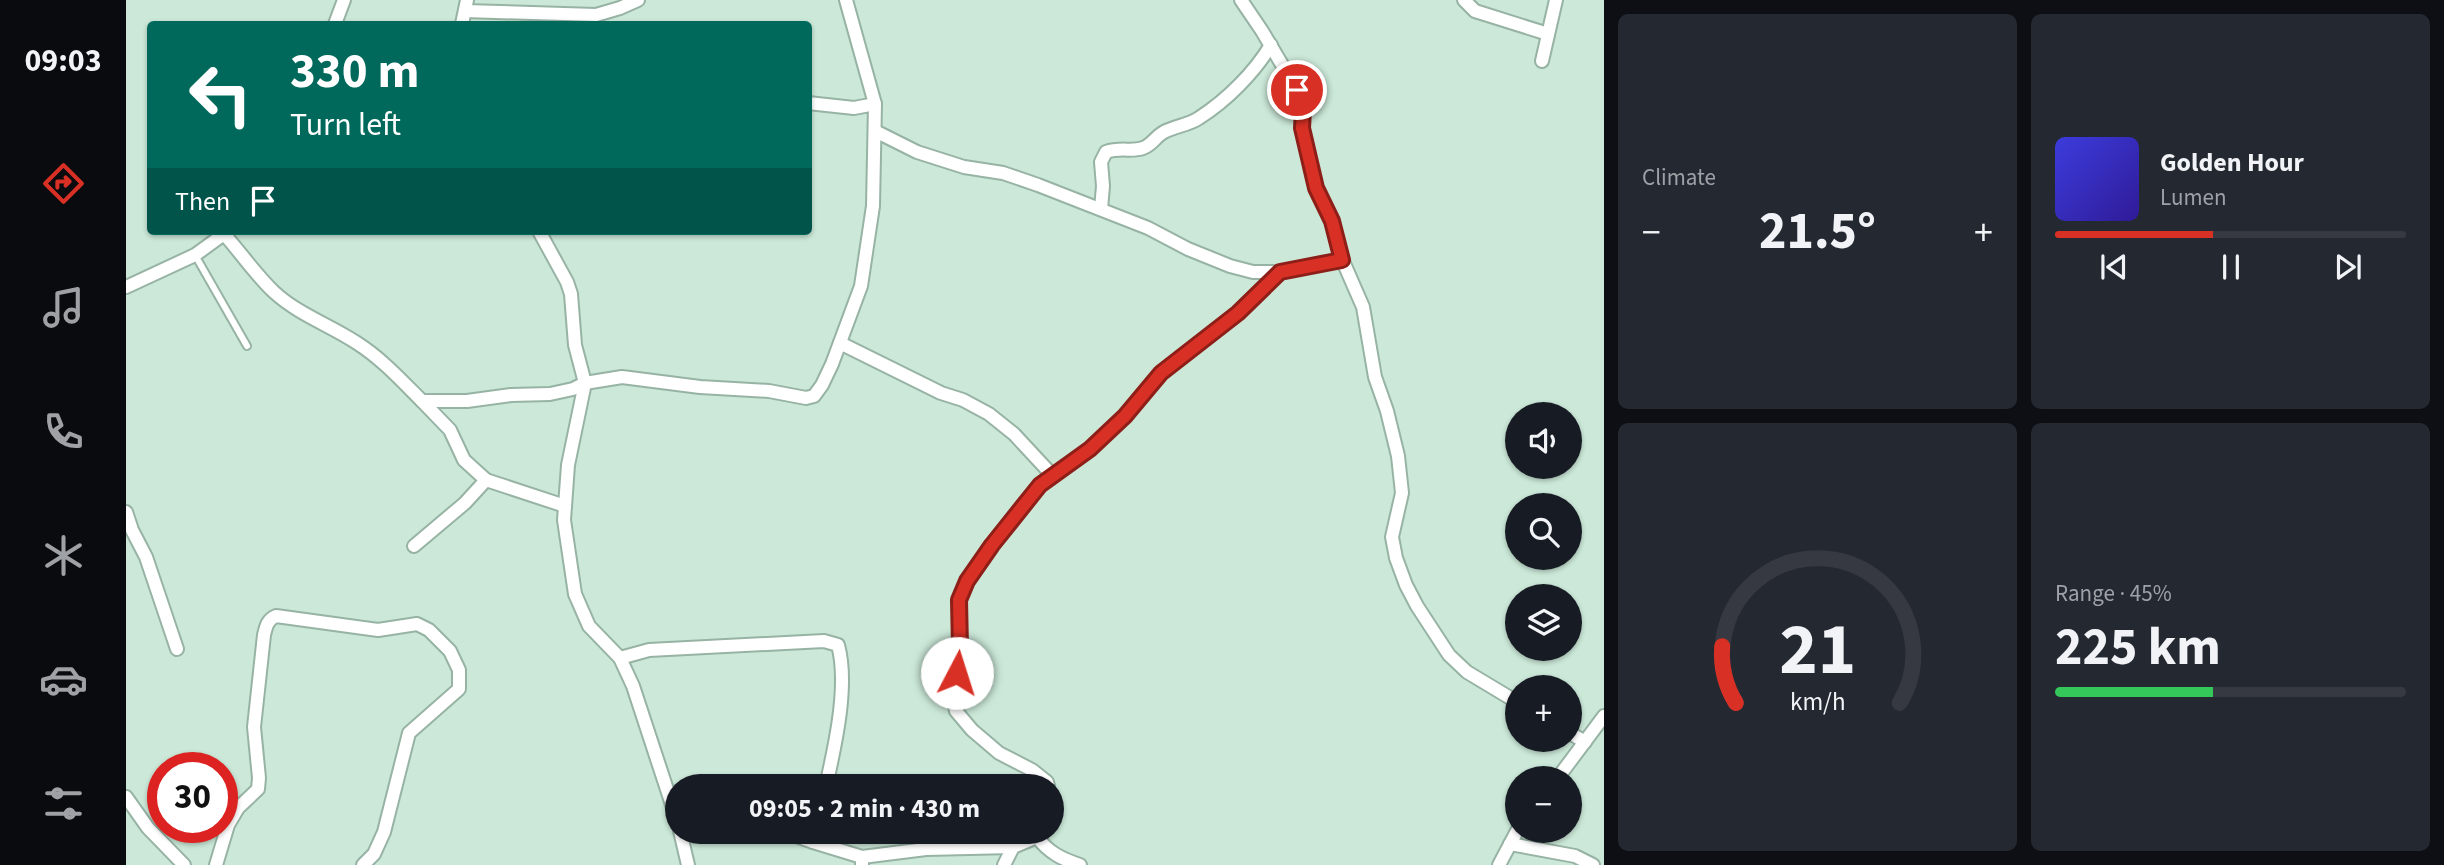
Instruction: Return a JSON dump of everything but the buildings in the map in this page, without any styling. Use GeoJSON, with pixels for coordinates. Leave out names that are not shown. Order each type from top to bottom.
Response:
{"type":"FeatureCollection","features":[{"type":"Feature","properties":{"kind":"street"},"geometry":{"type":"LineString","coordinates":[[336,21],[344,0]]}},
{"type":"Feature","properties":{"kind":"street"},"geometry":{"type":"LineString","coordinates":[[466,5],[596,15],[638,0]]}},
{"type":"Feature","properties":{"kind":"street"},"geometry":{"type":"LineString","coordinates":[[422,401],[467,401],[512,395],[550,394],[573,389],[585,383],[622,377],[700,387],[769,391],[806,398],[814,396],[840,343],[861,286],[873,206],[875,104],[846,0]]}},
{"type":"Feature","properties":{"kind":"street"},"geometry":{"type":"LineString","coordinates":[[1241,0],[1297,90],[1303,110],[1302,128],[1316,188],[1332,221],[1342,260],[1363,307],[1375,377],[1398,456],[1402,493],[1392,537],[1396,558],[1417,606],[1449,654],[1467,672],[1505,695]]}},
{"type":"Feature","properties":{"kind":"street"},"geometry":{"type":"LineString","coordinates":[[1464,0],[1475,11],[1548,34]]}},
{"type":"Feature","properties":{"kind":"street"},"geometry":{"type":"LineString","coordinates":[[1542,61],[1556,0]]}},
{"type":"Feature","properties":{"kind":"street"},"geometry":{"type":"LineString","coordinates":[[1101,209],[1101,162],[1106,152],[1118,148],[1139,150],[1149,145],[1162,132],[1197,119],[1241,83],[1271,45]]}},
{"type":"Feature","properties":{"kind":"street"},"geometry":{"type":"LineString","coordinates":[[812,103],[854,108],[875,104]]}},
{"type":"Feature","properties":{"kind":"street"},"geometry":{"type":"LineString","coordinates":[[875,131],[917,152],[964,167],[1003,173],[1101,209],[1230,266],[1253,272],[1280,272],[1342,260]]}},
{"type":"Feature","properties":{"kind":"street"},"geometry":{"type":"LineString","coordinates":[[126,287],[195,255],[223,235]]}},
{"type":"Feature","properties":{"kind":"street"},"geometry":{"type":"LineString","coordinates":[[228,235],[274,291],[308,317],[362,346],[387,366],[450,430],[464,460],[486,480],[565,506]]}},
{"type":"Feature","properties":{"kind":"street"},"geometry":{"type":"LineString","coordinates":[[541,235],[571,294],[575,345],[585,383],[568,465],[564,520],[575,594],[581,613],[589,626],[620,658],[633,686],[665,783]]}},
{"type":"Feature","properties":{"kind":"street"},"geometry":{"type":"LineString","coordinates":[[1035,774],[999,753],[972,730],[956,711],[953,698],[960,648],[959,600],[967,581],[1040,485],[1090,449],[1125,416],[1161,373],[1238,313],[1280,272]]}},
{"type":"Feature","properties":{"kind":"street"},"geometry":{"type":"LineString","coordinates":[[840,343],[989,414],[1014,434],[1053,476]]}},
{"type":"Feature","properties":{"kind":"street"},"geometry":{"type":"LineString","coordinates":[[414,546],[465,503],[486,480]]}},
{"type":"Feature","properties":{"kind":"street"},"geometry":{"type":"LineString","coordinates":[[126,512],[146,556],[177,649]]}},
{"type":"Feature","properties":{"kind":"street"},"geometry":{"type":"LineString","coordinates":[[216,865],[228,825],[238,808],[258,789],[254,727],[264,635],[271,618],[276,616],[378,630],[417,624],[429,629],[450,651],[459,670],[459,689],[409,733],[384,832],[374,854],[363,865]]}},
{"type":"Feature","properties":{"kind":"street"},"geometry":{"type":"LineString","coordinates":[[620,658],[649,650],[824,641],[838,645],[841,678],[837,735],[829,774]]}},
{"type":"Feature","properties":{"kind":"street"},"geometry":{"type":"LineString","coordinates":[[1567,766],[1604,716]]}},
{"type":"Feature","properties":{"kind":"street"},"geometry":{"type":"LineString","coordinates":[[126,797],[149,828],[184,865]]}},
{"type":"Feature","properties":{"kind":"street"},"geometry":{"type":"LineString","coordinates":[[683,844],[688,865]]}},
{"type":"Feature","properties":{"kind":"street"},"geometry":{"type":"LineString","coordinates":[[828,844],[862,861],[926,849],[1013,847],[1019,844]]}},
{"type":"Feature","properties":{"kind":"street"},"geometry":{"type":"LineString","coordinates":[[1044,844],[1061,859],[1080,865]]}},
{"type":"Feature","properties":{"kind":"street"},"geometry":{"type":"LineString","coordinates":[[1499,865],[1510,844],[1574,856],[1593,865]]}},
{"type":"Feature","properties":{"kind":"street"},"geometry":{"type":"LineString","coordinates":[[1004,865],[1013,847]]}},
{"type":"Feature","properties":{"kind":"lane"},"geometry":{"type":"LineString","coordinates":[[195,255],[247,346]]}},
{"type":"Feature","properties":{"kind":"route"},"geometry":{"type":"LineString","coordinates":[[957,673],[960,648],[959,600],[967,581],[1040,485],[1090,449],[1125,416],[1161,373],[1238,313],[1280,272],[1342,260],[1332,221],[1316,188],[1302,128],[1303,110],[1297,90]]}}]}
